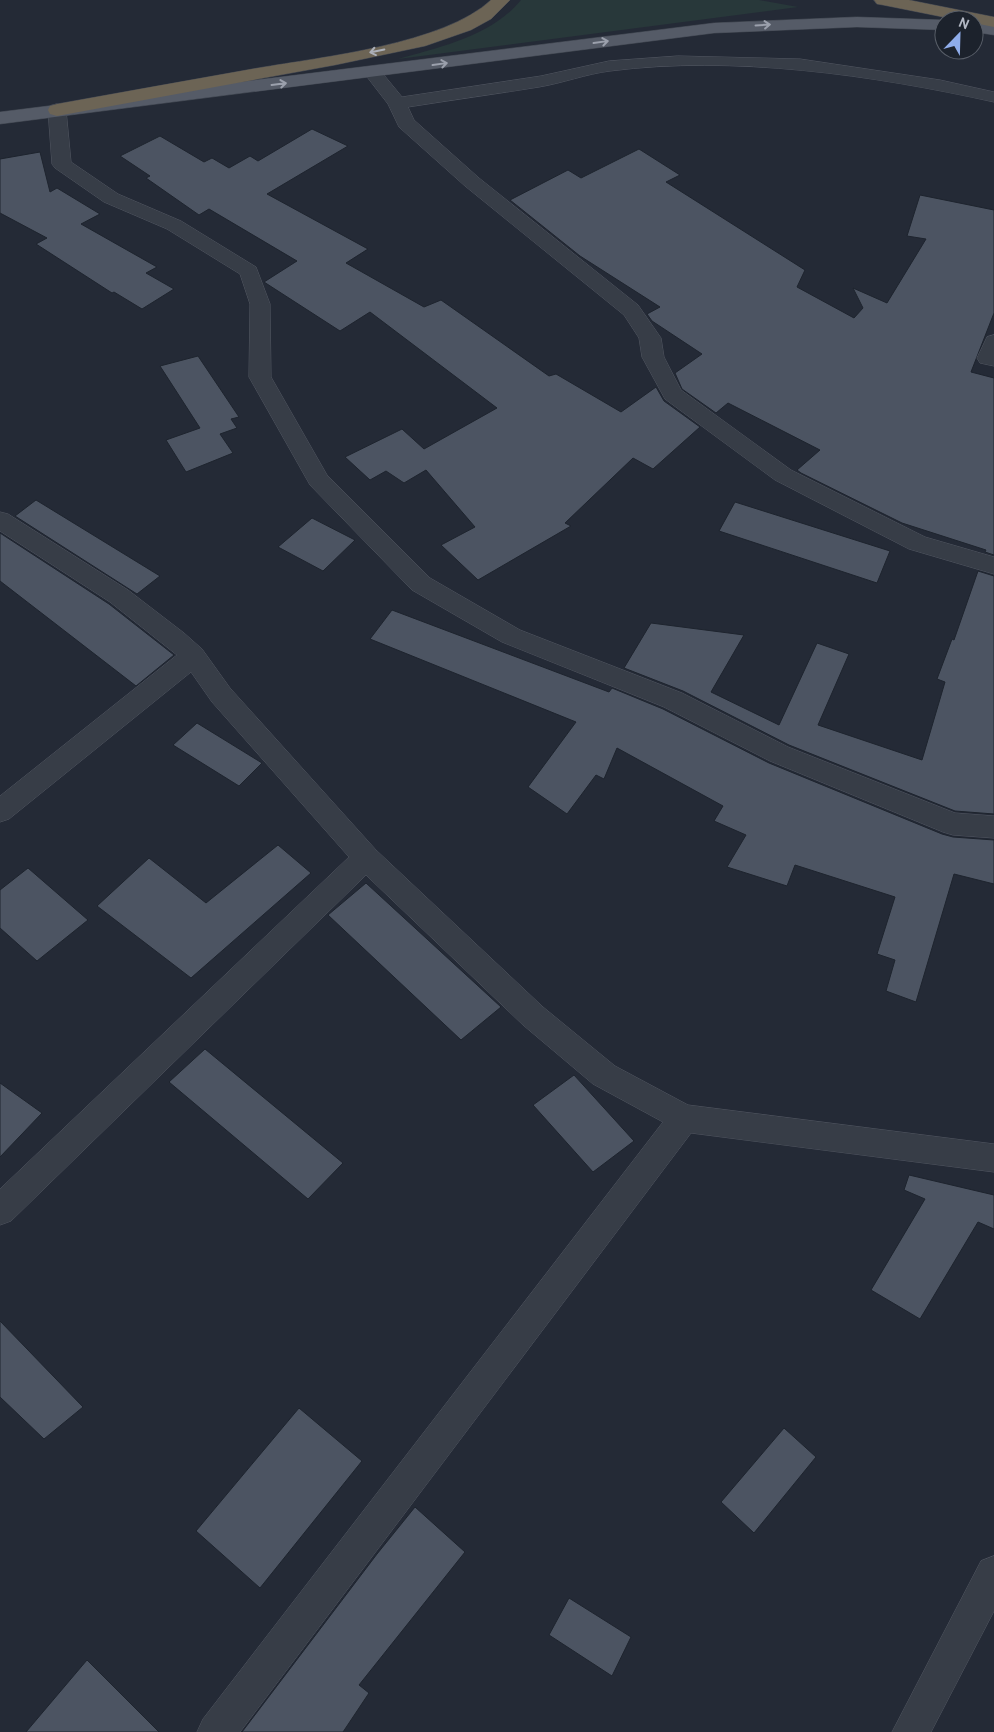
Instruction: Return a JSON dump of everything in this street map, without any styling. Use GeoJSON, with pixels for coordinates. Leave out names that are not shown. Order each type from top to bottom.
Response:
{"type":"FeatureCollection","features":[{"type":"Feature","properties":{"kind":"highway"},"geometry":{"type":"LineString","coordinates":[[57,110],[335,60],[419,42],[465,26],[485,15],[501,0]]}},
{"type":"Feature","properties":{"kind":"highway"},"geometry":{"type":"LineString","coordinates":[[883,0],[994,22]]}},
{"type":"Feature","properties":{"kind":"main road"},"geometry":{"type":"LineString","coordinates":[[0,118],[373,73],[714,28],[842,22],[934,25]]}},
{"type":"Feature","properties":{"kind":"street"},"geometry":{"type":"LineString","coordinates":[[396,103],[541,81],[609,66],[678,61],[800,64],[940,85],[994,97]]}},
{"type":"Feature","properties":{"kind":"street"},"geometry":{"type":"LineString","coordinates":[[373,73],[396,103],[406,123],[472,182],[631,310],[650,338],[653,357],[673,394],[783,475],[918,542],[994,566]]}},
{"type":"Feature","properties":{"kind":"street"},"geometry":{"type":"LineString","coordinates":[[57,110],[62,164],[111,198],[174,225],[249,271],[260,304],[260,376],[318,480],[421,584],[511,636],[673,700],[779,754],[953,824],[994,827]]}},
{"type":"Feature","properties":{"kind":"street"},"geometry":{"type":"LineString","coordinates":[[994,342],[988,358],[994,359]]}},
{"type":"Feature","properties":{"kind":"street"},"geometry":{"type":"LineString","coordinates":[[0,520],[119,596],[175,639],[193,656],[222,695],[366,858],[533,1016],[596,1069],[684,1118],[994,1158]]}},
{"type":"Feature","properties":{"kind":"street"},"geometry":{"type":"LineString","coordinates":[[0,811],[193,656]]}},
{"type":"Feature","properties":{"kind":"street"},"geometry":{"type":"LineString","coordinates":[[0,1210],[366,858]]}},
{"type":"Feature","properties":{"kind":"street"},"geometry":{"type":"LineString","coordinates":[[216,1732],[684,1118]]}},
{"type":"Feature","properties":{"kind":"street"},"geometry":{"type":"LineString","coordinates":[[911,1732],[994,1574]]}},
{"type":"Feature","properties":{"kind":"shaded area"},"geometry":{"type":"Polygon","coordinates":[[[521,0],[759,0],[798,7],[398,59],[448,45],[481,31],[496,23],[521,0]]]}},
{"type":"Feature","properties":{"kind":"building"},"geometry":{"type":"Polygon","coordinates":[[[312,129],[348,146],[267,194],[368,249],[346,263],[424,307],[441,300],[549,376],[556,374],[621,412],[656,387],[664,401],[700,427],[653,469],[633,458],[565,523],[571,526],[478,580],[441,545],[475,527],[426,470],[404,483],[386,471],[370,480],[345,457],[402,429],[424,449],[497,408],[370,312],[340,331],[264,282],[297,261],[209,209],[199,215],[146,178],[150,176],[120,156],[160,136],[204,162],[212,158],[229,168],[250,156],[258,161],[312,129]]]}},
{"type":"Feature","properties":{"kind":"building"},"geometry":{"type":"Polygon","coordinates":[[[639,149],[680,175],[666,182],[805,270],[797,287],[854,318],[863,308],[853,288],[887,303],[926,239],[907,236],[920,195],[994,210],[994,313],[971,372],[994,378],[994,555],[985,552],[986,550],[902,523],[801,473],[797,470],[820,450],[728,403],[716,413],[682,389],[675,373],[702,354],[652,321],[647,314],[660,307],[580,256],[510,200],[568,170],[581,178],[639,149]]]}},
{"type":"Feature","properties":{"kind":"building"},"geometry":{"type":"Polygon","coordinates":[[[40,152],[50,192],[57,188],[100,214],[81,224],[157,267],[146,273],[174,289],[142,309],[114,292],[112,293],[36,244],[47,238],[0,213],[0,159],[40,152]]]}},
{"type":"Feature","properties":{"kind":"building"},"geometry":{"type":"Polygon","coordinates":[[[198,356],[239,417],[231,419],[237,428],[220,434],[233,453],[186,472],[166,440],[200,428],[160,366],[198,356]]]}},
{"type":"Feature","properties":{"kind":"building"},"geometry":{"type":"Polygon","coordinates":[[[36,500],[160,576],[137,594],[15,516],[36,500]]]}},
{"type":"Feature","properties":{"kind":"building"},"geometry":{"type":"Polygon","coordinates":[[[735,502],[890,551],[877,583],[719,531],[735,502]]]}},
{"type":"Feature","properties":{"kind":"building"},"geometry":{"type":"Polygon","coordinates":[[[312,518],[355,540],[323,571],[278,547],[312,518]]]}},
{"type":"Feature","properties":{"kind":"building"},"geometry":{"type":"Polygon","coordinates":[[[0,533],[109,604],[174,655],[136,686],[0,581],[0,533]]]}},
{"type":"Feature","properties":{"kind":"building"},"geometry":{"type":"Polygon","coordinates":[[[978,571],[994,576],[994,814],[955,811],[789,745],[683,691],[624,668],[651,623],[744,635],[711,692],[779,725],[817,643],[849,654],[818,725],[922,760],[945,682],[937,679],[952,639],[954,640],[978,571]]]}},
{"type":"Feature","properties":{"kind":"building"},"geometry":{"type":"Polygon","coordinates":[[[392,610],[609,692],[612,688],[663,709],[769,763],[942,834],[953,837],[994,840],[994,884],[954,874],[916,1002],[886,991],[895,960],[877,954],[895,897],[795,865],[787,886],[727,867],[746,835],[714,821],[723,806],[617,748],[604,779],[596,775],[567,814],[528,787],[576,722],[370,639],[392,610]]]}},
{"type":"Feature","properties":{"kind":"building"},"geometry":{"type":"Polygon","coordinates":[[[197,723],[262,763],[239,786],[173,745],[197,723]]]}},
{"type":"Feature","properties":{"kind":"building"},"geometry":{"type":"Polygon","coordinates":[[[278,845],[311,873],[191,978],[97,906],[149,858],[206,903],[278,845]]]}},
{"type":"Feature","properties":{"kind":"building"},"geometry":{"type":"Polygon","coordinates":[[[28,868],[88,920],[37,961],[0,928],[0,890],[28,868]]]}},
{"type":"Feature","properties":{"kind":"building"},"geometry":{"type":"Polygon","coordinates":[[[366,883],[501,1007],[461,1040],[328,915],[366,883]]]}},
{"type":"Feature","properties":{"kind":"building"},"geometry":{"type":"Polygon","coordinates":[[[205,1049],[343,1163],[308,1199],[169,1082],[205,1049]]]}},
{"type":"Feature","properties":{"kind":"building"},"geometry":{"type":"Polygon","coordinates":[[[574,1075],[634,1141],[593,1172],[533,1105],[574,1075]]]}},
{"type":"Feature","properties":{"kind":"building"},"geometry":{"type":"Polygon","coordinates":[[[0,1083],[42,1113],[0,1157],[0,1083]]]}},
{"type":"Feature","properties":{"kind":"building"},"geometry":{"type":"Polygon","coordinates":[[[909,1175],[994,1195],[994,1229],[978,1222],[920,1319],[871,1290],[925,1199],[904,1190],[909,1175]]]}},
{"type":"Feature","properties":{"kind":"building"},"geometry":{"type":"Polygon","coordinates":[[[0,1321],[83,1407],[44,1439],[0,1397],[0,1321]]]}},
{"type":"Feature","properties":{"kind":"building"},"geometry":{"type":"Polygon","coordinates":[[[299,1408],[362,1461],[260,1588],[196,1531],[299,1408]]]}},
{"type":"Feature","properties":{"kind":"building"},"geometry":{"type":"Polygon","coordinates":[[[784,1428],[816,1457],[754,1533],[721,1502],[784,1428]]]}},
{"type":"Feature","properties":{"kind":"building"},"geometry":{"type":"Polygon","coordinates":[[[415,1507],[465,1552],[359,1685],[369,1693],[343,1732],[242,1732],[377,1554],[415,1507]]]}},
{"type":"Feature","properties":{"kind":"building"},"geometry":{"type":"Polygon","coordinates":[[[569,1598],[631,1637],[612,1676],[549,1635],[569,1598]]]}},
{"type":"Feature","properties":{"kind":"building"},"geometry":{"type":"Polygon","coordinates":[[[87,1660],[159,1732],[26,1732],[87,1660]]]}}]}
